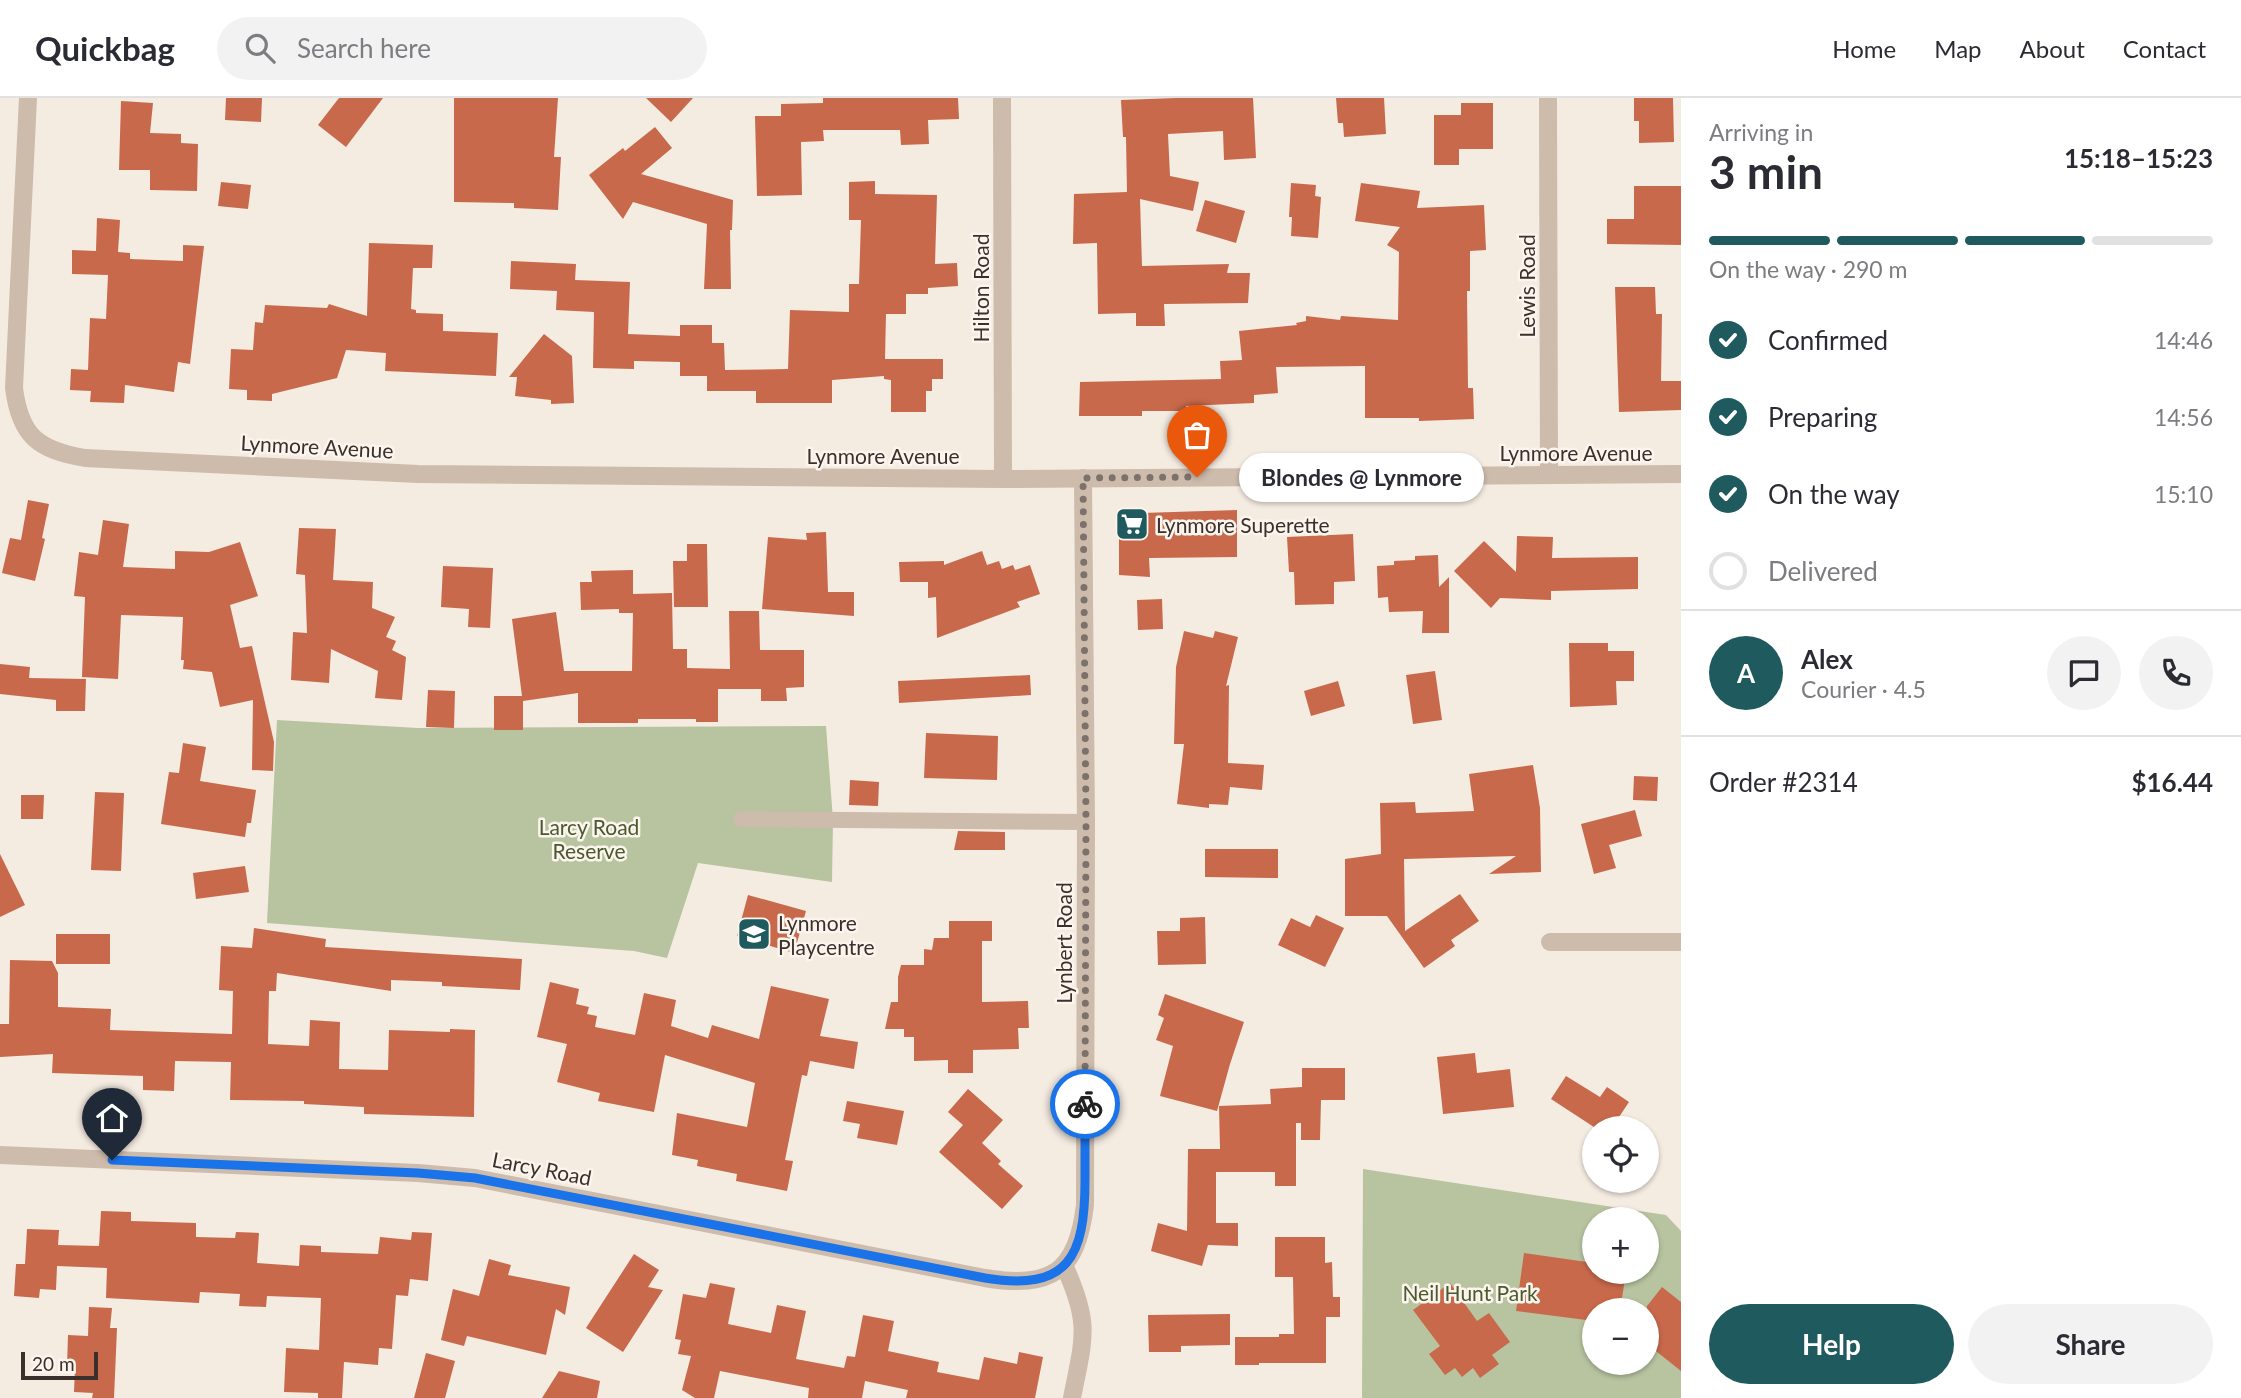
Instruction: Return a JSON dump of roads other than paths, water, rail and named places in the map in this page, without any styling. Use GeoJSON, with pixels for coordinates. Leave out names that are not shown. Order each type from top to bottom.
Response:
{"type":"FeatureCollection","features":[{"type":"Feature","properties":{"kind":"street","name":"Lynmore Avenue"},"geometry":{"type":"LineString","coordinates":[[28,98],[15,388],[22,422],[33,438],[47,449],[60,454],[85,458],[418,474],[1003,479],[1681,474]]}},
{"type":"Feature","properties":{"kind":"street","name":"Hilton Road"},"geometry":{"type":"LineString","coordinates":[[1002,98],[1003,479]]}},
{"type":"Feature","properties":{"kind":"street","name":"Lewis Road"},"geometry":{"type":"LineString","coordinates":[[1548,98],[1549,475]]}},
{"type":"Feature","properties":{"kind":"street","name":"Lynbert Road"},"geometry":{"type":"LineString","coordinates":[[1064,1265],[1082,1235],[1085,1205],[1083,478]]}},
{"type":"Feature","properties":{"kind":"street"},"geometry":{"type":"LineString","coordinates":[[1550,942],[1681,942]]}},
{"type":"Feature","properties":{"kind":"street","name":"Larcy Road"},"geometry":{"type":"LineString","coordinates":[[0,1155],[465,1177],[995,1280],[1039,1280],[1064,1265]]}},
{"type":"Feature","properties":{"kind":"street"},"geometry":{"type":"LineString","coordinates":[[1064,1265],[1078,1295],[1084,1319],[1084,1334],[1072,1398]]}},
{"type":"Feature","properties":{"kind":"lane"},"geometry":{"type":"LineString","coordinates":[[741,819],[1086,822]]}},
{"type":"Feature","properties":{"kind":"place","name":"Blondes @ Lynmore"},"geometry":{"type":"Point","coordinates":[1197,477]}},
{"type":"Feature","properties":{"kind":"place","name":"Lynmore Superette"},"geometry":{"type":"Point","coordinates":[1132,524]}},
{"type":"Feature","properties":{"kind":"place","name":"Lynmore Playcentre"},"geometry":{"type":"Point","coordinates":[754,934]}},
{"type":"Feature","properties":{"kind":"park label","name":"Larcy Road Reserve"},"geometry":{"type":"Point","coordinates":[589,838]}},
{"type":"Feature","properties":{"kind":"park label","name":"Neil Hunt Park"},"geometry":{"type":"Point","coordinates":[1470,1292]}}]}
